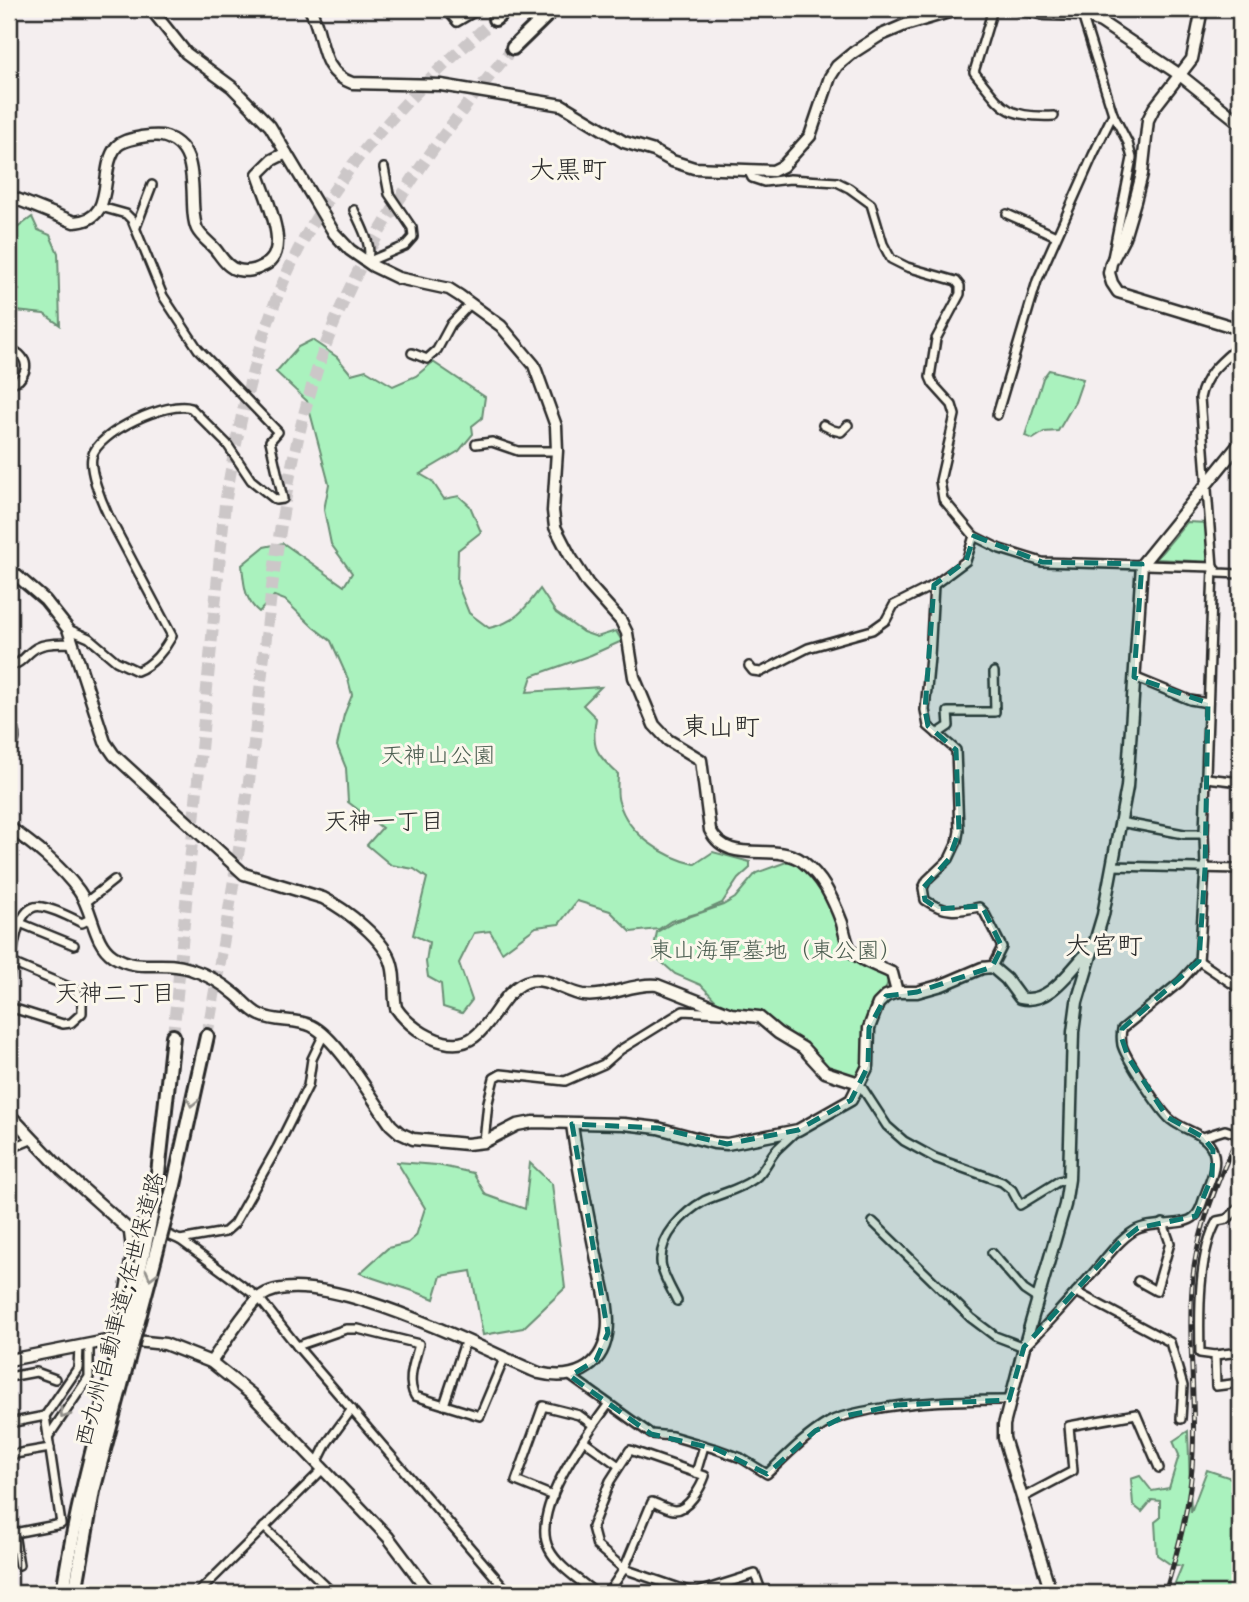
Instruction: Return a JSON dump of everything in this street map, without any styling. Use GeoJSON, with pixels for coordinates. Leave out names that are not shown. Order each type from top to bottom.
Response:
{"type":"FeatureCollection","features":[{"type":"Feature","properties":{"kind":"highway"},"geometry":{"type":"LineString","coordinates":[[495,19],[507,9]]}},
{"type":"Feature","properties":{"kind":"highway"},"geometry":{"type":"LineString","coordinates":[[513,48],[553,9]]}},
{"type":"Feature","properties":{"kind":"highway","name":"西九州自動車道;佐世保道路"},"geometry":{"type":"LineString","coordinates":[[63,1593],[80,1497],[138,1282],[158,1183],[173,1036]]}},
{"type":"Feature","properties":{"kind":"highway","name":"西九州自動車道;佐世保道路"},"geometry":{"type":"LineString","coordinates":[[73,1593],[96,1479],[174,1185],[207,1036]]}},
{"type":"Feature","properties":{"kind":"street"},"geometry":{"type":"LineString","coordinates":[[151,9],[186,53],[246,99],[270,126],[334,233],[350,250],[366,262],[398,278],[449,289],[501,326],[534,365],[555,426],[555,527],[588,584],[621,621],[627,633],[634,677],[654,725],[668,740],[701,760],[710,830],[714,837],[723,845],[738,851],[788,854],[816,874],[832,898],[851,950],[862,959],[892,973],[897,992]]}},
{"type":"Feature","properties":{"kind":"street"},"geometry":{"type":"LineString","coordinates":[[310,9],[330,69],[339,78],[352,83],[441,85],[562,105],[624,142],[672,161],[694,168],[749,172],[772,171],[795,154],[810,136],[830,77],[837,66],[854,52],[879,36],[905,25],[959,9]]}},
{"type":"Feature","properties":{"kind":"street"},"geometry":{"type":"LineString","coordinates":[[446,9],[457,22],[479,9]]}},
{"type":"Feature","properties":{"kind":"street"},"geometry":{"type":"LineString","coordinates":[[993,9],[974,72],[1005,110],[1020,116],[1054,116]]}},
{"type":"Feature","properties":{"kind":"street"},"geometry":{"type":"LineString","coordinates":[[1019,9],[1044,14],[1066,12],[1101,22],[1180,75],[1240,123]]}},
{"type":"Feature","properties":{"kind":"street"},"geometry":{"type":"LineString","coordinates":[[1111,262],[1124,238],[1135,201],[1142,174],[1148,120],[1154,108],[1192,59],[1202,9]]}},
{"type":"Feature","properties":{"kind":"street"},"geometry":{"type":"LineString","coordinates":[[1082,15],[1114,114],[1132,158],[1109,273],[1112,283],[1118,292],[1240,329]]}},
{"type":"Feature","properties":{"kind":"street"},"geometry":{"type":"LineString","coordinates":[[997,415],[1037,281],[1114,114]]}},
{"type":"Feature","properties":{"kind":"street"},"geometry":{"type":"LineString","coordinates":[[9,196],[74,222],[83,222],[92,218],[101,207],[117,146],[132,139],[163,136],[177,143],[186,157],[194,181],[197,227],[201,234],[235,270],[248,271],[269,264],[275,256],[278,235],[258,174],[272,160],[286,153]]}},
{"type":"Feature","properties":{"kind":"street"},"geometry":{"type":"LineString","coordinates":[[366,262],[405,246],[413,237],[412,228],[389,194],[384,169]]}},
{"type":"Feature","properties":{"kind":"street"},"geometry":{"type":"LineString","coordinates":[[749,172],[751,178],[764,182],[816,180],[837,182],[849,188],[871,204],[883,244],[891,259],[907,267],[956,281],[960,286],[960,294],[936,340],[930,377],[952,405],[955,415],[940,481],[943,499],[974,536],[1000,549],[1042,562],[1213,567],[1218,573],[1240,574]]}},
{"type":"Feature","properties":{"kind":"street"},"geometry":{"type":"LineString","coordinates":[[136,227],[152,185]]}},
{"type":"Feature","properties":{"kind":"street"},"geometry":{"type":"LineString","coordinates":[[68,629],[89,638],[116,661],[137,671],[153,660],[172,636],[108,515],[92,468],[91,457],[95,449],[127,425],[170,407],[183,405],[191,408],[227,444],[251,480],[276,500],[283,499],[270,441],[278,432],[198,349],[163,296],[136,227],[126,214],[101,207]]}},
{"type":"Feature","properties":{"kind":"street"},"geometry":{"type":"LineString","coordinates":[[354,210],[366,239],[369,256],[366,262]]}},
{"type":"Feature","properties":{"kind":"street"},"geometry":{"type":"LineString","coordinates":[[1007,214],[1056,236]]}},
{"type":"Feature","properties":{"kind":"street"},"geometry":{"type":"LineString","coordinates":[[412,353],[427,359],[437,350],[451,324],[471,303]]}},
{"type":"Feature","properties":{"kind":"street"},"geometry":{"type":"LineString","coordinates":[[1024,1347],[1132,1232],[1149,1225],[1196,1216],[1216,1160],[1213,1150],[1203,1137],[1184,1129],[1167,1117],[1128,1057],[1122,1046],[1121,1036],[1122,1029],[1180,982],[1199,961],[1205,869],[1213,567],[1200,409],[1202,389],[1211,372],[1240,345]]}},
{"type":"Feature","properties":{"kind":"street"},"geometry":{"type":"LineString","coordinates":[[9,348],[20,353],[25,360],[26,369],[19,380],[9,384]]}},
{"type":"Feature","properties":{"kind":"street"},"geometry":{"type":"LineString","coordinates":[[823,425],[841,432],[848,425]]}},
{"type":"Feature","properties":{"kind":"street"},"geometry":{"type":"LineString","coordinates":[[476,444],[492,442],[518,451],[556,451]]}},
{"type":"Feature","properties":{"kind":"street"},"geometry":{"type":"LineString","coordinates":[[1051,1593],[1004,1438],[1004,1425],[1009,1399],[1065,1205],[1069,1179],[1073,1032],[1077,1002],[1097,944],[1127,787],[1142,564],[1240,443]]}},
{"type":"Feature","properties":{"kind":"street"},"geometry":{"type":"LineString","coordinates":[[749,666],[753,671],[761,672],[807,648],[872,630],[886,620],[894,605],[933,585],[966,561],[974,536]]}},
{"type":"Feature","properties":{"kind":"street"},"geometry":{"type":"LineString","coordinates":[[9,569],[45,600],[68,629],[100,729],[114,755],[243,874],[334,903],[378,940],[392,965],[396,1009],[426,1035],[451,1044],[469,1040],[482,1030],[513,992],[529,981],[540,981],[586,995],[623,991],[648,984],[657,985],[731,1014]]}},
{"type":"Feature","properties":{"kind":"street"},"geometry":{"type":"LineString","coordinates":[[933,585],[925,710],[928,726],[956,750],[959,831],[949,859],[927,880],[923,888],[925,900],[938,909],[958,912],[979,907],[985,912],[1002,947],[992,967]]}},
{"type":"Feature","properties":{"kind":"street"},"geometry":{"type":"LineString","coordinates":[[9,665],[16,665],[41,646],[73,643]]}},
{"type":"Feature","properties":{"kind":"street"},"geometry":{"type":"LineString","coordinates":[[937,734],[949,726],[948,712],[995,712],[994,672]]}},
{"type":"Feature","properties":{"kind":"street"},"geometry":{"type":"LineString","coordinates":[[1134,677],[1191,700],[1208,702]]}},
{"type":"Feature","properties":{"kind":"street"},"geometry":{"type":"LineString","coordinates":[[9,723],[15,734],[15,744],[9,756]]}},
{"type":"Feature","properties":{"kind":"street"},"geometry":{"type":"LineString","coordinates":[[1207,778],[1240,782]]}},
{"type":"Feature","properties":{"kind":"street"},"geometry":{"type":"LineString","coordinates":[[1119,822],[1184,834],[1204,834]]}},
{"type":"Feature","properties":{"kind":"street"},"geometry":{"type":"LineString","coordinates":[[9,827],[65,872],[81,894],[106,949],[111,954],[130,965],[170,963],[197,971],[228,988],[258,1015],[273,1020],[299,1021],[324,1034],[332,1041],[391,1125],[413,1139],[433,1143],[484,1142],[517,1125],[533,1122],[658,1128],[727,1144],[798,1130]]}},
{"type":"Feature","properties":{"kind":"street"},"geometry":{"type":"LineString","coordinates":[[1112,866],[1240,869]]}},
{"type":"Feature","properties":{"kind":"street"},"geometry":{"type":"LineString","coordinates":[[85,903],[114,880]]}},
{"type":"Feature","properties":{"kind":"street"},"geometry":{"type":"LineString","coordinates":[[9,979],[20,923],[29,908],[43,907],[82,923],[92,918]]}},
{"type":"Feature","properties":{"kind":"street"},"geometry":{"type":"LineString","coordinates":[[20,923],[74,945]]}},
{"type":"Feature","properties":{"kind":"street"},"geometry":{"type":"LineString","coordinates":[[677,1301],[661,1259],[664,1244],[674,1227],[704,1201],[757,1178],[775,1151],[798,1130],[851,1100],[868,1066],[869,1028],[878,1004],[886,996],[897,992],[917,992],[982,968],[992,967],[1006,979],[1020,998],[1039,999],[1050,993],[1084,954],[1097,944]]}},
{"type":"Feature","properties":{"kind":"street"},"geometry":{"type":"LineString","coordinates":[[1199,961],[1240,989]]}},
{"type":"Feature","properties":{"kind":"street"},"geometry":{"type":"LineString","coordinates":[[9,1004],[12,1008],[63,1024],[71,1023],[82,1013],[82,1003],[76,990],[12,963]]}},
{"type":"Feature","properties":{"kind":"street"},"geometry":{"type":"LineString","coordinates":[[484,1142],[488,1102],[494,1078],[501,1074],[565,1081],[604,1064],[620,1050],[683,1011],[731,1014],[759,1017],[778,1033],[803,1048],[825,1072],[859,1083],[887,1126],[904,1140],[935,1158],[1002,1182],[1012,1191],[1020,1205],[1059,1181],[1069,1179]]}},
{"type":"Feature","properties":{"kind":"street"},"geometry":{"type":"LineString","coordinates":[[180,1240],[225,1232],[234,1224],[272,1158],[308,1086],[312,1059],[324,1034]]}},
{"type":"Feature","properties":{"kind":"street"},"geometry":{"type":"LineString","coordinates":[[9,1114],[31,1140],[128,1229],[131,1253],[73,1593]]}},
{"type":"Feature","properties":{"kind":"street"},"geometry":{"type":"LineString","coordinates":[[211,1362],[259,1298],[288,1288],[326,1292],[400,1313],[539,1373],[570,1377],[587,1368],[596,1360],[608,1333],[607,1308],[578,1167],[572,1124]]}},
{"type":"Feature","properties":{"kind":"street"},"geometry":{"type":"LineString","coordinates":[[1203,1137],[1225,1130],[1240,1135]]}},
{"type":"Feature","properties":{"kind":"street"},"geometry":{"type":"LineString","coordinates":[[9,1161],[12,1147],[31,1140]]}},
{"type":"Feature","properties":{"kind":"street"},"geometry":{"type":"LineString","coordinates":[[1240,1207],[1227,1219],[1217,1222],[1205,1251],[1200,1353],[1215,1355],[1240,1352]]}},
{"type":"Feature","properties":{"kind":"street"},"geometry":{"type":"LineString","coordinates":[[873,1222],[971,1318],[995,1336],[1024,1347]]}},
{"type":"Feature","properties":{"kind":"street"},"geometry":{"type":"LineString","coordinates":[[1138,1281],[1156,1291],[1170,1243],[1163,1223]]}},
{"type":"Feature","properties":{"kind":"street"},"geometry":{"type":"LineString","coordinates":[[128,1229],[143,1224],[180,1240],[259,1298],[509,1593]]}},
{"type":"Feature","properties":{"kind":"street"},"geometry":{"type":"LineString","coordinates":[[992,1253],[1024,1290],[1039,1300]]}},
{"type":"Feature","properties":{"kind":"street"},"geometry":{"type":"LineString","coordinates":[[1076,1292],[1170,1342],[1183,1386],[1181,1419]]}},
{"type":"Feature","properties":{"kind":"street"},"geometry":{"type":"LineString","coordinates":[[297,1346],[346,1329],[358,1329],[419,1344],[411,1374],[411,1388],[415,1396],[480,1416],[504,1359]]}},
{"type":"Feature","properties":{"kind":"street"},"geometry":{"type":"LineString","coordinates":[[9,1360],[116,1339],[165,1344],[198,1354],[251,1394],[388,1537],[430,1593]]}},
{"type":"Feature","properties":{"kind":"street"},"geometry":{"type":"LineString","coordinates":[[444,1405],[465,1342]]}},
{"type":"Feature","properties":{"kind":"street"},"geometry":{"type":"LineString","coordinates":[[19,1565],[10,1533],[61,1524],[45,1416],[78,1368],[84,1345]]}},
{"type":"Feature","properties":{"kind":"street"},"geometry":{"type":"LineString","coordinates":[[48,1438],[89,1377],[84,1345]]}},
{"type":"Feature","properties":{"kind":"street"},"geometry":{"type":"LineString","coordinates":[[1215,1355],[1216,1386],[1240,1383]]}},
{"type":"Feature","properties":{"kind":"street"},"geometry":{"type":"LineString","coordinates":[[9,1377],[36,1372],[55,1378]]}},
{"type":"Feature","properties":{"kind":"street"},"geometry":{"type":"LineString","coordinates":[[570,1377],[651,1434],[672,1436],[741,1458],[767,1474],[815,1431],[830,1421],[845,1416],[911,1403],[1009,1399]]}},
{"type":"Feature","properties":{"kind":"street"},"geometry":{"type":"LineString","coordinates":[[595,1593],[558,1561],[549,1549],[544,1536],[544,1523],[573,1455],[608,1405]]}},
{"type":"Feature","properties":{"kind":"street"},"geometry":{"type":"LineString","coordinates":[[554,1496],[516,1481],[542,1406],[579,1415],[593,1425]]}},
{"type":"Feature","properties":{"kind":"street"},"geometry":{"type":"LineString","coordinates":[[201,1592],[320,1466],[327,1443],[352,1409]]}},
{"type":"Feature","properties":{"kind":"street"},"geometry":{"type":"LineString","coordinates":[[1022,1498],[1073,1471],[1069,1426],[1136,1414],[1159,1468]]}},
{"type":"Feature","properties":{"kind":"street"},"geometry":{"type":"LineString","coordinates":[[9,1423],[45,1416]]}},
{"type":"Feature","properties":{"kind":"street"},"geometry":{"type":"LineString","coordinates":[[583,1440],[620,1466]]}},
{"type":"Feature","properties":{"kind":"street"},"geometry":{"type":"LineString","coordinates":[[695,1473],[704,1446]]}},
{"type":"Feature","properties":{"kind":"street"},"geometry":{"type":"LineString","coordinates":[[9,1455],[50,1448]]}},
{"type":"Feature","properties":{"kind":"street"},"geometry":{"type":"LineString","coordinates":[[608,1593],[624,1569],[652,1502],[676,1510],[683,1508],[701,1486],[705,1476],[630,1450],[610,1481],[592,1527],[597,1546],[624,1569],[691,1592],[755,1574],[762,1593]]}},
{"type":"Feature","properties":{"kind":"street"},"geometry":{"type":"LineString","coordinates":[[264,1527],[333,1593]]}},
{"type":"Feature","properties":{"kind":"highlighted area"},"geometry":{"type":"Polygon","coordinates":[[[974,536],[1042,562],[1142,564],[1134,677],[1208,703],[1205,869],[1199,961],[1122,1029],[1121,1036],[1128,1057],[1167,1117],[1203,1137],[1213,1150],[1212,1176],[1196,1216],[1138,1228],[1118,1244],[1024,1347],[1009,1400],[897,1405],[845,1416],[815,1431],[767,1474],[716,1449],[651,1434],[570,1376],[596,1360],[608,1333],[572,1124],[658,1128],[727,1144],[798,1130],[851,1100],[868,1066],[869,1028],[886,996],[917,992],[992,967],[1002,947],[982,906],[938,909],[925,900],[923,888],[949,859],[959,831],[956,750],[928,726],[925,710],[934,585],[966,561],[974,536]]]}},
{"type":"Feature","properties":{"kind":"green space"},"geometry":{"type":"Polygon","coordinates":[[[32,217],[38,230],[50,235],[58,253],[60,325],[44,314],[16,311],[9,305],[9,296],[19,290],[9,278],[9,231],[32,217]]]}},
{"type":"Feature","properties":{"kind":"green space","name":"天神山公園"},"geometry":{"type":"Polygon","coordinates":[[[312,340],[337,357],[351,374],[366,370],[393,386],[416,376],[433,362],[485,397],[482,418],[472,426],[473,434],[459,451],[420,474],[432,481],[444,499],[459,496],[470,506],[481,532],[458,550],[457,583],[469,613],[489,628],[498,625],[519,614],[540,589],[556,613],[583,632],[597,637],[616,631],[622,641],[532,676],[527,692],[601,687],[583,705],[596,718],[595,744],[600,755],[618,774],[618,799],[630,824],[659,850],[683,861],[695,864],[713,852],[750,862],[750,868],[738,879],[722,903],[671,921],[659,929],[631,932],[610,911],[577,901],[559,924],[536,927],[502,952],[490,931],[474,933],[459,963],[472,1000],[462,1013],[443,1007],[441,984],[428,977],[426,962],[429,942],[413,935],[427,878],[414,869],[391,865],[367,845],[382,828],[348,802],[346,768],[337,746],[352,695],[331,641],[285,600],[274,596],[259,612],[250,602],[244,585],[242,565],[264,547],[283,543],[344,586],[352,573],[331,544],[324,510],[329,484],[307,401],[276,372],[298,347],[312,340]]]}},
{"type":"Feature","properties":{"kind":"green space"},"geometry":{"type":"Polygon","coordinates":[[[1049,370],[1083,379],[1075,402],[1058,431],[1044,432],[1033,439],[1025,436],[1043,378],[1049,370]]]}},
{"type":"Feature","properties":{"kind":"green space"},"geometry":{"type":"Polygon","coordinates":[[[1187,522],[1207,523],[1211,562],[1156,559],[1187,522]]]}},
{"type":"Feature","properties":{"kind":"green space","name":"東山海軍墓地（東公園）"},"geometry":{"type":"Polygon","coordinates":[[[792,860],[815,878],[830,902],[841,935],[886,976],[888,981],[885,991],[875,998],[866,1020],[862,1058],[856,1078],[832,1072],[768,1017],[731,1008],[716,1001],[701,985],[675,974],[657,958],[654,947],[657,932],[674,922],[723,905],[735,898],[756,873],[792,860]]]}},
{"type":"Feature","properties":{"kind":"green space"},"geometry":{"type":"Polygon","coordinates":[[[397,1162],[437,1165],[473,1173],[486,1195],[525,1209],[530,1163],[552,1184],[565,1288],[523,1328],[483,1335],[471,1271],[441,1276],[434,1299],[360,1273],[388,1248],[408,1243],[416,1236],[425,1208],[397,1162]]]}},
{"type":"Feature","properties":{"kind":"green space"},"geometry":{"type":"Polygon","coordinates":[[[1188,1431],[1191,1512],[1207,1470],[1240,1481],[1240,1576],[1234,1579],[1240,1593],[1171,1593],[1182,1566],[1170,1564],[1157,1555],[1155,1522],[1160,1518],[1160,1501],[1152,1500],[1142,1512],[1133,1505],[1131,1479],[1140,1476],[1152,1491],[1169,1488],[1179,1455],[1173,1441],[1188,1431]]]}},
{"type":"Feature","properties":{"kind":"tunnel"},"geometry":{"type":"LineString","coordinates":[[173,1036],[225,504],[242,418],[264,333],[303,240],[349,170],[375,137],[433,76],[495,19]]}},
{"type":"Feature","properties":{"kind":"tunnel"},"geometry":{"type":"LineString","coordinates":[[207,1036],[244,816],[278,542],[309,395],[342,306],[382,227],[457,117],[513,48]]}},
{"type":"Feature","properties":{"kind":"railway"},"geometry":{"type":"LineString","coordinates":[[1165,1593],[1184,1524],[1192,1471],[1194,1430],[1191,1314],[1194,1267],[1212,1198],[1240,1132]]}},
{"type":"Feature","properties":{"kind":"district","name":"大黒町"},"geometry":{"type":"Point","coordinates":[568,169]}},
{"type":"Feature","properties":{"kind":"district","name":"東山町"},"geometry":{"type":"Point","coordinates":[721,726]}},
{"type":"Feature","properties":{"kind":"district","name":"天神一丁目"},"geometry":{"type":"Point","coordinates":[384,821]}},
{"type":"Feature","properties":{"kind":"district","name":"大宮町"},"geometry":{"type":"Point","coordinates":[1104,945]}},
{"type":"Feature","properties":{"kind":"district","name":"天神二丁目"},"geometry":{"type":"Point","coordinates":[115,993]}}]}
